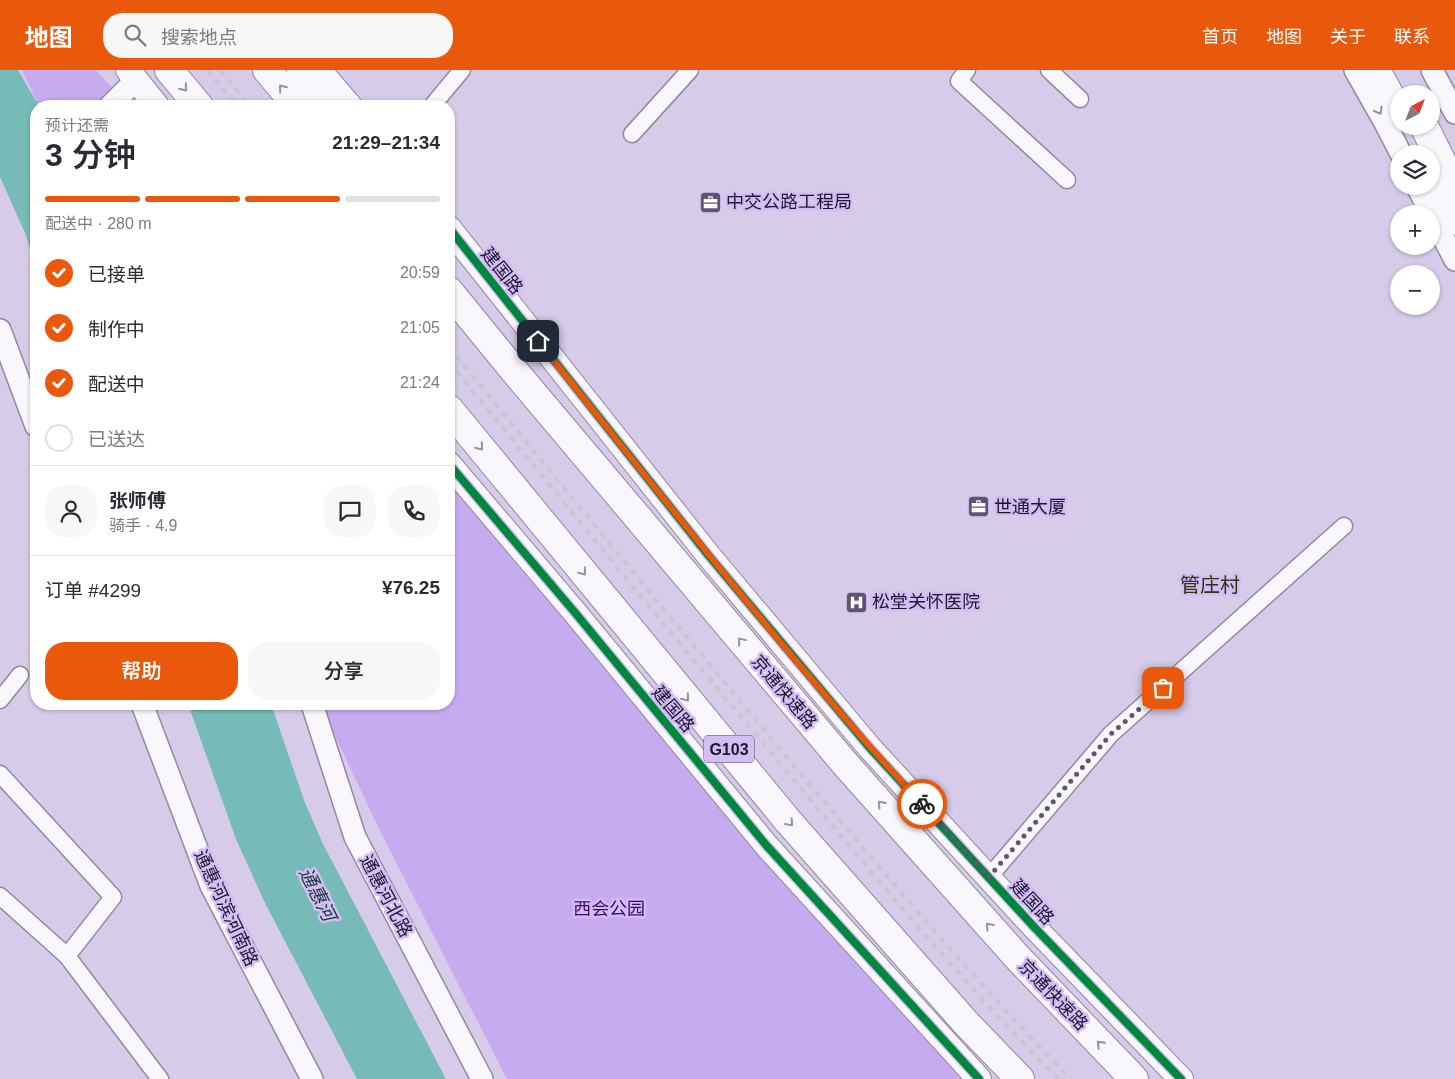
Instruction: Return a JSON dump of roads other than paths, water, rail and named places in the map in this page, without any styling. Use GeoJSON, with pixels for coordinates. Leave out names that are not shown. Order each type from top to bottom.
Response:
{"type":"FeatureCollection","features":[{"type":"Feature","properties":{"kind":"highway"},"geometry":{"type":"LineString","coordinates":[[169,70],[194,100]]}},
{"type":"Feature","properties":{"kind":"highway"},"geometry":{"type":"LineString","coordinates":[[267,70],[292,100]]}},
{"type":"Feature","properties":{"kind":"highway"},"geometry":{"type":"LineString","coordinates":[[301,70],[324,100]]}},
{"type":"Feature","properties":{"kind":"highway"},"geometry":{"type":"LineString","coordinates":[[1376,70],[1390,96]]}},
{"type":"Feature","properties":{"kind":"highway"},"geometry":{"type":"LineString","coordinates":[[1394,70],[1402,85]]}},
{"type":"Feature","properties":{"kind":"highway"},"geometry":{"type":"LineString","coordinates":[[1428,135],[1455,188]]}},
{"type":"Feature","properties":{"kind":"highway"},"geometry":{"type":"LineString","coordinates":[[1440,192],[1455,221]]}},
{"type":"Feature","properties":{"kind":"highway"},"geometry":{"type":"LineString","coordinates":[[455,284],[511,367]]}},
{"type":"Feature","properties":{"kind":"highway","name":"京通快速路"},"geometry":{"type":"LineString","coordinates":[[455,298],[846,766],[1017,957],[1134,1079]]}},
{"type":"Feature","properties":{"kind":"highway","name":"G103"},"geometry":{"type":"LineString","coordinates":[[455,416],[788,822],[966,1023],[1020,1079]]}},
{"type":"Feature","properties":{"kind":"main road"},"geometry":{"type":"LineString","coordinates":[[319,70],[345,100]]}},
{"type":"Feature","properties":{"kind":"main road"},"geometry":{"type":"LineString","coordinates":[[132,75],[152,100]]}},
{"type":"Feature","properties":{"kind":"main road","name":"建国路"},"geometry":{"type":"LineString","coordinates":[[455,236],[735,586],[869,747],[1035,928],[1182,1079]]}},
{"type":"Feature","properties":{"kind":"main road","name":"建国路"},"geometry":{"type":"LineString","coordinates":[[455,471],[766,845],[979,1079]]}},
{"type":"Feature","properties":{"kind":"street"},"geometry":{"type":"LineString","coordinates":[[437,100],[462,70]]}},
{"type":"Feature","properties":{"kind":"street"},"geometry":{"type":"LineString","coordinates":[[632,134],[690,70]]}},
{"type":"Feature","properties":{"kind":"street"},"geometry":{"type":"LineString","coordinates":[[968,70],[960,81],[1067,180]]}},
{"type":"Feature","properties":{"kind":"street"},"geometry":{"type":"LineString","coordinates":[[1049,70],[1080,99]]}},
{"type":"Feature","properties":{"kind":"street"},"geometry":{"type":"LineString","coordinates":[[1355,70],[1396,145]]}},
{"type":"Feature","properties":{"kind":"street"},"geometry":{"type":"LineString","coordinates":[[1432,70],[1455,113]]}},
{"type":"Feature","properties":{"kind":"street"},"geometry":{"type":"LineString","coordinates":[[114,100],[132,75]]}},
{"type":"Feature","properties":{"kind":"street"},"geometry":{"type":"LineString","coordinates":[[1440,231],[1455,260]]}},
{"type":"Feature","properties":{"kind":"street"},"geometry":{"type":"LineString","coordinates":[[0,330],[30,410]]}},
{"type":"Feature","properties":{"kind":"street"},"geometry":{"type":"LineString","coordinates":[[989,877],[1111,734],[1344,526]]}},
{"type":"Feature","properties":{"kind":"street"},"geometry":{"type":"LineString","coordinates":[[0,700],[20,675]]}},
{"type":"Feature","properties":{"kind":"street","name":"通惠河滨河南路"},"geometry":{"type":"LineString","coordinates":[[144,710],[211,886],[312,1079]]}},
{"type":"Feature","properties":{"kind":"street","name":"通惠河北路"},"geometry":{"type":"LineString","coordinates":[[314,710],[355,837],[482,1079]]}},
{"type":"Feature","properties":{"kind":"street"},"geometry":{"type":"LineString","coordinates":[[0,774],[113,897],[67,956]]}},
{"type":"Feature","properties":{"kind":"street"},"geometry":{"type":"LineString","coordinates":[[0,896],[67,956],[160,1079]]}},
{"type":"Feature","properties":{"kind":"water"},"geometry":{"type":"Polygon","coordinates":[[[0,70],[18,70],[36,100],[30,100],[30,248],[0,177],[0,70]]]}},
{"type":"Feature","properties":{"kind":"water","name":"通惠河"},"geometry":{"type":"Polygon","coordinates":[[[190,710],[273,710],[305,803],[323,844],[446,1079],[357,1079],[265,903],[236,839],[190,710]]]}},
{"type":"Feature","properties":{"kind":"railway"},"geometry":{"type":"LineString","coordinates":[[207,70],[233,100]]}},
{"type":"Feature","properties":{"kind":"railway"},"geometry":{"type":"LineString","coordinates":[[220,70],[245,100]]}},
{"type":"Feature","properties":{"kind":"railway"},"geometry":{"type":"LineString","coordinates":[[455,354],[665,611],[863,848],[1000,1004],[1071,1079]]}},
{"type":"Feature","properties":{"kind":"railway"},"geometry":{"type":"LineString","coordinates":[[455,369],[703,672],[887,891],[954,968],[1058,1079]]}},
{"type":"Feature","properties":{"kind":"place","name":"中交公路工程局"},"geometry":{"type":"Point","coordinates":[710,202]}},
{"type":"Feature","properties":{"kind":"place","name":"世通大厦"},"geometry":{"type":"Point","coordinates":[978,507]}},
{"type":"Feature","properties":{"kind":"place","name":"松堂关怀医院"},"geometry":{"type":"Point","coordinates":[856,602]}},
{"type":"Feature","properties":{"kind":"district","name":"管庄村"},"geometry":{"type":"Point","coordinates":[1210,585]}},
{"type":"Feature","properties":{"kind":"park label","name":"西会公园"},"geometry":{"type":"Point","coordinates":[609,909]}}]}
